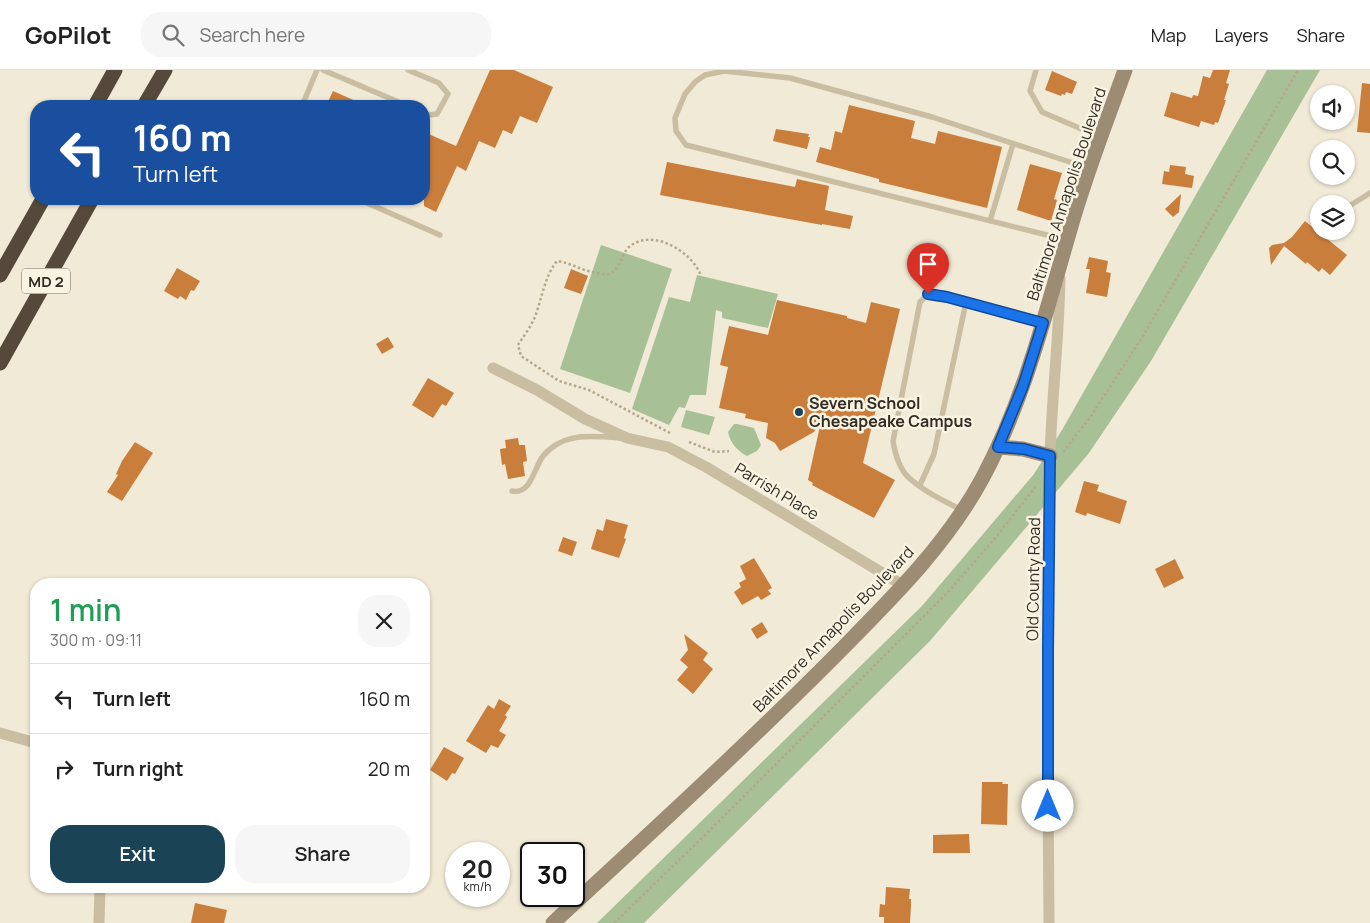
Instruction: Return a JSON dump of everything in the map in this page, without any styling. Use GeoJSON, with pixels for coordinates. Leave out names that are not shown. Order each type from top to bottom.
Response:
{"type":"FeatureCollection","features":[{"type":"Feature","properties":{"kind":"highway"},"geometry":{"type":"LineString","coordinates":[[98,100],[115,70]]}},
{"type":"Feature","properties":{"kind":"highway"},"geometry":{"type":"LineString","coordinates":[[148,100],[165,70]]}},
{"type":"Feature","properties":{"kind":"highway","name":"MD 2"},"geometry":{"type":"LineString","coordinates":[[0,275],[40,205]]}},
{"type":"Feature","properties":{"kind":"highway","name":"MD 2"},"geometry":{"type":"LineString","coordinates":[[0,363],[89,205]]}},
{"type":"Feature","properties":{"kind":"street","name":"Baltimore Annapolis Boulevard"},"geometry":{"type":"LineString","coordinates":[[553,923],[755,734],[904,586],[933,551],[962,510],[981,481],[998,447],[1023,386],[1100,137],[1125,70]]}},
{"type":"Feature","properties":{"kind":"street","name":"Old County Road"},"geometry":{"type":"LineString","coordinates":[[1049,923],[1048,651],[1056,454],[1060,265]]}},
{"type":"Feature","properties":{"kind":"street","name":"Parrish Place"},"geometry":{"type":"LineString","coordinates":[[493,368],[537,390],[585,419],[627,438],[668,447],[706,467],[904,586]]}},
{"type":"Feature","properties":{"kind":"street"},"geometry":{"type":"LineString","coordinates":[[998,447],[1056,454]]}},
{"type":"Feature","properties":{"kind":"street"},"geometry":{"type":"LineString","coordinates":[[0,734],[30,742]]}},
{"type":"Feature","properties":{"kind":"street"},"geometry":{"type":"LineString","coordinates":[[99,923],[100,893]]}},
{"type":"Feature","properties":{"kind":"lane"},"geometry":{"type":"LineString","coordinates":[[304,100],[316,70]]}},
{"type":"Feature","properties":{"kind":"lane"},"geometry":{"type":"LineString","coordinates":[[323,70],[394,100]]}},
{"type":"Feature","properties":{"kind":"lane"},"geometry":{"type":"LineString","coordinates":[[408,70],[440,83],[448,94],[437,114],[430,115]]}},
{"type":"Feature","properties":{"kind":"lane"},"geometry":{"type":"LineString","coordinates":[[1036,70],[1030,91],[1042,112],[1100,137]]}},
{"type":"Feature","properties":{"kind":"lane"},"geometry":{"type":"LineString","coordinates":[[1067,240],[686,145],[676,131],[675,118],[685,94],[695,82],[705,75],[724,71],[790,78],[932,117],[1090,168]]}},
{"type":"Feature","properties":{"kind":"lane"},"geometry":{"type":"LineString","coordinates":[[990,220],[1013,144]]}},
{"type":"Feature","properties":{"kind":"lane"},"geometry":{"type":"LineString","coordinates":[[1355,202],[1370,193]]}},
{"type":"Feature","properties":{"kind":"lane"},"geometry":{"type":"LineString","coordinates":[[372,205],[440,235]]}},
{"type":"Feature","properties":{"kind":"lane"},"geometry":{"type":"LineString","coordinates":[[962,510],[907,476],[896,457],[893,441],[920,302],[928,294],[966,302],[1043,323]]}},
{"type":"Feature","properties":{"kind":"lane"},"geometry":{"type":"LineString","coordinates":[[920,485],[934,454],[966,302]]}},
{"type":"Feature","properties":{"kind":"lane"},"geometry":{"type":"LineString","coordinates":[[512,491],[518,492],[526,488],[544,456],[558,443],[573,438],[596,436],[627,438]]}},
{"type":"Feature","properties":{"kind":"path"},"geometry":{"type":"LineString","coordinates":[[1056,454],[1091,416],[1143,336],[1298,70]]}},
{"type":"Feature","properties":{"kind":"path"},"geometry":{"type":"LineString","coordinates":[[673,435],[589,390],[554,378],[521,356],[518,345],[534,321],[541,296],[552,267],[557,260],[591,273],[608,274],[616,270],[629,247],[645,240],[651,240],[663,242],[681,250],[692,260],[701,276]]}},
{"type":"Feature","properties":{"kind":"path"},"geometry":{"type":"LineString","coordinates":[[685,441],[715,452],[729,451]]}},
{"type":"Feature","properties":{"kind":"path"},"geometry":{"type":"LineString","coordinates":[[614,923],[704,837],[950,590],[997,536],[1036,486]]}},
{"type":"Feature","properties":{"kind":"green space"},"geometry":{"type":"Polygon","coordinates":[[[1267,70],[1320,70],[1151,361],[1089,453],[930,641],[644,923],[597,923],[922,606],[1034,474],[1062,430],[1267,70]]]}},
{"type":"Feature","properties":{"kind":"green space"},"geometry":{"type":"Polygon","coordinates":[[[601,245],[672,269],[630,393],[560,369],[601,245]]]}},
{"type":"Feature","properties":{"kind":"green space"},"geometry":{"type":"Polygon","coordinates":[[[697,275],[778,294],[768,328],[722,318],[722,312],[716,310],[706,395],[690,395],[685,408],[679,407],[669,425],[632,409],[669,297],[690,302],[697,275]]]}},
{"type":"Feature","properties":{"kind":"green space"},"geometry":{"type":"Polygon","coordinates":[[[686,410],[715,417],[709,435],[681,427],[686,410]]]}},
{"type":"Feature","properties":{"kind":"green space"},"geometry":{"type":"Polygon","coordinates":[[[734,424],[754,428],[761,445],[757,451],[747,456],[734,446],[728,432],[734,424]]]}},
{"type":"Feature","properties":{"kind":"building"},"geometry":{"type":"Polygon","coordinates":[[[490,70],[514,70],[553,87],[537,123],[520,116],[512,134],[503,130],[495,148],[479,141],[466,171],[457,166],[436,212],[424,206],[430,205],[430,135],[456,146],[490,70]]]}},
{"type":"Feature","properties":{"kind":"building"},"geometry":{"type":"Polygon","coordinates":[[[1213,70],[1230,70],[1226,83],[1229,84],[1224,100],[1226,100],[1218,123],[1215,122],[1214,125],[1201,121],[1199,127],[1164,116],[1171,92],[1192,98],[1193,95],[1198,96],[1203,76],[1210,78],[1213,70]]]}},
{"type":"Feature","properties":{"kind":"building"},"geometry":{"type":"Polygon","coordinates":[[[1052,71],[1077,82],[1072,94],[1066,92],[1065,95],[1062,94],[1061,96],[1045,90],[1052,71]]]}},
{"type":"Feature","properties":{"kind":"building"},"geometry":{"type":"Polygon","coordinates":[[[1362,83],[1370,84],[1370,133],[1357,132],[1362,83]]]}},
{"type":"Feature","properties":{"kind":"building"},"geometry":{"type":"Polygon","coordinates":[[[333,91],[353,100],[329,100],[333,91]]]}},
{"type":"Feature","properties":{"kind":"building"},"geometry":{"type":"Polygon","coordinates":[[[849,105],[915,121],[911,138],[935,144],[938,131],[1002,147],[987,208],[879,182],[879,179],[816,162],[820,147],[831,150],[835,131],[842,133],[849,105]]]}},
{"type":"Feature","properties":{"kind":"building"},"geometry":{"type":"Polygon","coordinates":[[[776,129],[809,134],[807,149],[773,141],[776,129]]]}},
{"type":"Feature","properties":{"kind":"building"},"geometry":{"type":"Polygon","coordinates":[[[667,162],[795,187],[797,179],[829,186],[825,210],[853,216],[850,229],[660,195],[667,162]]]}},
{"type":"Feature","properties":{"kind":"building"},"geometry":{"type":"Polygon","coordinates":[[[1030,164],[1062,173],[1054,199],[1057,200],[1051,221],[1017,210],[1030,164]]]}},
{"type":"Feature","properties":{"kind":"building"},"geometry":{"type":"Polygon","coordinates":[[[1170,165],[1186,167],[1185,174],[1194,176],[1192,188],[1162,184],[1164,171],[1169,172],[1170,165]]]}},
{"type":"Feature","properties":{"kind":"building"},"geometry":{"type":"Polygon","coordinates":[[[1181,194],[1179,212],[1173,217],[1165,209],[1181,194]]]}},
{"type":"Feature","properties":{"kind":"building"},"geometry":{"type":"Polygon","coordinates":[[[1305,221],[1310,225],[1310,240],[1328,240],[1347,255],[1330,275],[1322,268],[1319,272],[1307,262],[1306,264],[1284,246],[1271,265],[1269,248],[1272,245],[1284,243],[1292,237],[1305,221]]]}},
{"type":"Feature","properties":{"kind":"building"},"geometry":{"type":"Polygon","coordinates":[[[1089,257],[1108,261],[1106,272],[1111,273],[1107,297],[1086,293],[1090,269],[1086,269],[1089,257]]]}},
{"type":"Feature","properties":{"kind":"building"},"geometry":{"type":"Polygon","coordinates":[[[177,268],[200,281],[194,291],[191,290],[186,300],[180,296],[178,299],[164,291],[177,268]]]}},
{"type":"Feature","properties":{"kind":"building"},"geometry":{"type":"Polygon","coordinates":[[[571,269],[588,276],[581,294],[564,288],[571,269]]]}},
{"type":"Feature","properties":{"kind":"building","name":"Severn School Chesapeake Campus"},"geometry":{"type":"Polygon","coordinates":[[[777,300],[847,316],[847,318],[866,323],[871,302],[900,309],[863,463],[895,480],[874,518],[812,485],[813,483],[808,480],[822,417],[814,432],[780,451],[775,443],[766,438],[768,423],[745,418],[746,414],[719,408],[728,367],[720,365],[729,326],[768,335],[777,300]]]}},
{"type":"Feature","properties":{"kind":"building"},"geometry":{"type":"Polygon","coordinates":[[[388,337],[394,347],[382,354],[376,344],[388,337]]]}},
{"type":"Feature","properties":{"kind":"building"},"geometry":{"type":"Polygon","coordinates":[[[428,378],[454,393],[446,406],[442,404],[433,418],[412,405],[428,378]]]}},
{"type":"Feature","properties":{"kind":"building"},"geometry":{"type":"Polygon","coordinates":[[[518,438],[519,445],[525,445],[527,461],[523,462],[525,476],[508,479],[505,464],[502,465],[500,449],[506,448],[505,440],[518,438]]]}},
{"type":"Feature","properties":{"kind":"building"},"geometry":{"type":"Polygon","coordinates":[[[135,442],[153,453],[122,501],[107,492],[118,475],[116,474],[122,461],[135,442]]]}},
{"type":"Feature","properties":{"kind":"building"},"geometry":{"type":"Polygon","coordinates":[[[1084,481],[1099,485],[1097,491],[1127,501],[1120,524],[1087,513],[1086,516],[1075,512],[1084,481]]]}},
{"type":"Feature","properties":{"kind":"building"},"geometry":{"type":"Polygon","coordinates":[[[606,519],[628,525],[624,538],[626,539],[619,558],[591,549],[597,529],[603,531],[606,519]]]}},
{"type":"Feature","properties":{"kind":"building"},"geometry":{"type":"Polygon","coordinates":[[[563,537],[577,542],[572,556],[558,551],[563,537]]]}},
{"type":"Feature","properties":{"kind":"building"},"geometry":{"type":"Polygon","coordinates":[[[754,558],[772,588],[768,590],[771,594],[761,600],[758,596],[742,605],[734,592],[741,587],[739,583],[746,579],[740,566],[754,558]]]}},
{"type":"Feature","properties":{"kind":"building"},"geometry":{"type":"Polygon","coordinates":[[[1175,559],[1184,578],[1164,588],[1155,569],[1175,559]]]}},
{"type":"Feature","properties":{"kind":"building"},"geometry":{"type":"Polygon","coordinates":[[[762,622],[768,632],[757,639],[751,629],[762,622]]]}},
{"type":"Feature","properties":{"kind":"building"},"geometry":{"type":"Polygon","coordinates":[[[684,634],[708,653],[703,660],[713,669],[693,694],[677,680],[688,667],[680,660],[688,650],[684,634]]]}},
{"type":"Feature","properties":{"kind":"building"},"geometry":{"type":"Polygon","coordinates":[[[499,699],[511,706],[505,715],[507,717],[499,731],[506,735],[498,748],[491,745],[486,753],[466,741],[488,705],[494,709],[499,699]]]}},
{"type":"Feature","properties":{"kind":"building"},"geometry":{"type":"Polygon","coordinates":[[[444,747],[464,758],[455,774],[452,773],[447,781],[430,770],[444,747]]]}},
{"type":"Feature","properties":{"kind":"building"},"geometry":{"type":"Polygon","coordinates":[[[982,782],[1003,782],[1002,784],[1008,784],[1007,825],[981,824],[982,782]]]}},
{"type":"Feature","properties":{"kind":"building"},"geometry":{"type":"Polygon","coordinates":[[[969,834],[970,853],[933,853],[933,835],[969,834]]]}},
{"type":"Feature","properties":{"kind":"building"},"geometry":{"type":"Polygon","coordinates":[[[886,887],[910,889],[910,923],[884,923],[884,917],[879,917],[880,904],[885,905],[886,887]]]}},
{"type":"Feature","properties":{"kind":"building"},"geometry":{"type":"Polygon","coordinates":[[[195,903],[227,910],[224,923],[191,923],[195,903]]]}},
{"type":"Feature","properties":{"kind":"place","name":"Severn School Chesapeake Campus"},"geometry":{"type":"Point","coordinates":[799,412]}},
{"type":"Feature","properties":{"kind":"route"},"geometry":{"type":"LineString","coordinates":[[928,294],[947,297],[1043,323],[1023,386],[998,447],[1024,449],[1050,456],[1048,806]]}}]}
